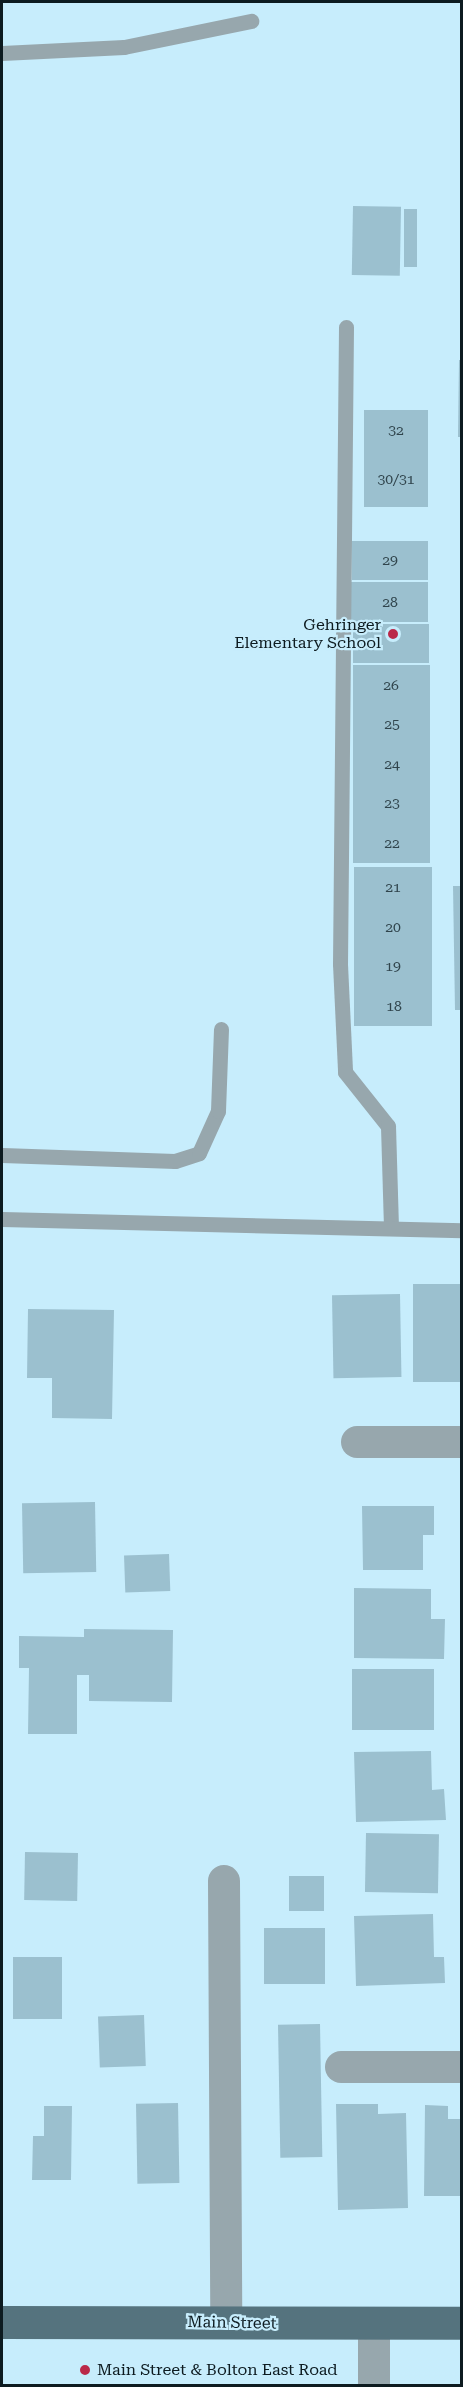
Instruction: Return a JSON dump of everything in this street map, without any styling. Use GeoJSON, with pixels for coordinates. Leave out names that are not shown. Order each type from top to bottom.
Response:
{"type":"FeatureCollection","features":[{"type":"Feature","properties":{"kind":"main road","name":"Main Street"},"geometry":{"type":"LineString","coordinates":[[2,2322],[375,2325],[462,2323]]}},
{"type":"Feature","properties":{"kind":"street"},"geometry":{"type":"LineString","coordinates":[[357,1442],[462,1442]]}},
{"type":"Feature","properties":{"kind":"street"},"geometry":{"type":"LineString","coordinates":[[224,1881],[226,2323]]}},
{"type":"Feature","properties":{"kind":"street"},"geometry":{"type":"LineString","coordinates":[[341,2067],[462,2067]]}},
{"type":"Feature","properties":{"kind":"street"},"geometry":{"type":"LineString","coordinates":[[374,2385],[375,2325]]}},
{"type":"Feature","properties":{"kind":"lane"},"geometry":{"type":"LineString","coordinates":[[2,53],[124,47],[251,21]]}},
{"type":"Feature","properties":{"kind":"lane"},"geometry":{"type":"LineString","coordinates":[[346,327],[340,964],[345,1072],[388,1126],[391,1228]]}},
{"type":"Feature","properties":{"kind":"lane"},"geometry":{"type":"LineString","coordinates":[[2,1155],[175,1161],[199,1153],[218,1112],[221,1029]]}},
{"type":"Feature","properties":{"kind":"lane"},"geometry":{"type":"LineString","coordinates":[[2,1220],[462,1230]]}},
{"type":"Feature","properties":{"kind":"building"},"geometry":{"type":"Polygon","coordinates":[[[353,206],[401,207],[400,276],[352,275],[353,206]]]}},
{"type":"Feature","properties":{"kind":"building"},"geometry":{"type":"Polygon","coordinates":[[[404,209],[417,209],[417,267],[404,267],[404,209]]]}},
{"type":"Feature","properties":{"kind":"building"},"geometry":{"type":"Polygon","coordinates":[[[459,360],[462,360],[462,437],[458,437],[459,360]]]}},
{"type":"Feature","properties":{"kind":"building"},"geometry":{"type":"Polygon","coordinates":[[[364,410],[428,410],[428,507],[364,507],[364,410]]]}},
{"type":"Feature","properties":{"kind":"building"},"geometry":{"type":"Polygon","coordinates":[[[352,541],[428,541],[428,580],[352,580],[352,541]]]}},
{"type":"Feature","properties":{"kind":"building"},"geometry":{"type":"Polygon","coordinates":[[[351,582],[428,582],[428,622],[351,622],[351,582]]]}},
{"type":"Feature","properties":{"kind":"building"},"geometry":{"type":"Polygon","coordinates":[[[353,624],[429,624],[429,663],[353,663],[353,624]]]}},
{"type":"Feature","properties":{"kind":"building"},"geometry":{"type":"Polygon","coordinates":[[[353,665],[430,665],[430,863],[353,863],[353,665]]]}},
{"type":"Feature","properties":{"kind":"building"},"geometry":{"type":"Polygon","coordinates":[[[354,867],[432,867],[432,1026],[354,1026],[354,867]]]}},
{"type":"Feature","properties":{"kind":"building"},"geometry":{"type":"Polygon","coordinates":[[[453,886],[462,886],[462,1010],[455,1010],[453,886]]]}},
{"type":"Feature","properties":{"kind":"building"},"geometry":{"type":"Polygon","coordinates":[[[413,1284],[462,1284],[462,1382],[413,1382],[413,1284]]]}},
{"type":"Feature","properties":{"kind":"building"},"geometry":{"type":"Polygon","coordinates":[[[400,1294],[401,1377],[333,1378],[332,1295],[400,1294]]]}},
{"type":"Feature","properties":{"kind":"building"},"geometry":{"type":"Polygon","coordinates":[[[28,1309],[114,1310],[112,1419],[52,1418],[52,1378],[27,1378],[28,1309]]]}},
{"type":"Feature","properties":{"kind":"building"},"geometry":{"type":"Polygon","coordinates":[[[95,1502],[96,1572],[23,1573],[22,1503],[95,1502]]]}},
{"type":"Feature","properties":{"kind":"building"},"geometry":{"type":"Polygon","coordinates":[[[362,1506],[434,1506],[434,1535],[423,1535],[423,1570],[363,1570],[362,1506]]]}},
{"type":"Feature","properties":{"kind":"building"},"geometry":{"type":"Polygon","coordinates":[[[169,1554],[170,1591],[125,1593],[124,1556],[169,1554]]]}},
{"type":"Feature","properties":{"kind":"building"},"geometry":{"type":"Polygon","coordinates":[[[354,1588],[431,1589],[431,1619],[445,1619],[444,1659],[354,1658],[354,1588]]]}},
{"type":"Feature","properties":{"kind":"building"},"geometry":{"type":"Polygon","coordinates":[[[84,1629],[173,1630],[172,1702],[89,1701],[89,1675],[77,1675],[77,1734],[28,1734],[29,1668],[19,1668],[19,1636],[84,1637],[84,1629]]]}},
{"type":"Feature","properties":{"kind":"building"},"geometry":{"type":"Polygon","coordinates":[[[352,1669],[434,1669],[434,1730],[352,1730],[352,1669]]]}},
{"type":"Feature","properties":{"kind":"building"},"geometry":{"type":"Polygon","coordinates":[[[431,1751],[432,1790],[444,1789],[446,1820],[356,1822],[354,1752],[431,1751]]]}},
{"type":"Feature","properties":{"kind":"building"},"geometry":{"type":"Polygon","coordinates":[[[366,1833],[439,1834],[438,1893],[365,1892],[366,1833]]]}},
{"type":"Feature","properties":{"kind":"building"},"geometry":{"type":"Polygon","coordinates":[[[25,1852],[78,1853],[77,1901],[24,1900],[25,1852]]]}},
{"type":"Feature","properties":{"kind":"building"},"geometry":{"type":"Polygon","coordinates":[[[289,1876],[324,1876],[324,1911],[289,1911],[289,1876]]]}},
{"type":"Feature","properties":{"kind":"building"},"geometry":{"type":"Polygon","coordinates":[[[433,1914],[434,1957],[444,1957],[445,1983],[356,1986],[354,1916],[433,1914]]]}},
{"type":"Feature","properties":{"kind":"building"},"geometry":{"type":"Polygon","coordinates":[[[264,1928],[325,1928],[325,1984],[264,1984],[264,1928]]]}},
{"type":"Feature","properties":{"kind":"building"},"geometry":{"type":"Polygon","coordinates":[[[13,1957],[62,1957],[62,2019],[13,2019],[13,1957]]]}},
{"type":"Feature","properties":{"kind":"building"},"geometry":{"type":"Polygon","coordinates":[[[144,2015],[146,2066],[100,2068],[98,2017],[144,2015]]]}},
{"type":"Feature","properties":{"kind":"building"},"geometry":{"type":"Polygon","coordinates":[[[320,2024],[322,2157],[280,2158],[278,2025],[320,2024]]]}},
{"type":"Feature","properties":{"kind":"building"},"geometry":{"type":"Polygon","coordinates":[[[178,2103],[179,2183],[137,2184],[136,2104],[178,2103]]]}},
{"type":"Feature","properties":{"kind":"building"},"geometry":{"type":"Polygon","coordinates":[[[336,2104],[378,2104],[378,2114],[406,2113],[408,2208],[338,2210],[336,2104]]]}},
{"type":"Feature","properties":{"kind":"building"},"geometry":{"type":"Polygon","coordinates":[[[425,2105],[448,2106],[448,2119],[462,2119],[462,2196],[424,2196],[425,2105]]]}},
{"type":"Feature","properties":{"kind":"building"},"geometry":{"type":"Polygon","coordinates":[[[44,2106],[72,2106],[71,2180],[32,2180],[33,2136],[44,2136],[44,2106]]]}},
{"type":"Feature","properties":{"kind":"place","name":"Gehringer Elementary School"},"geometry":{"type":"Point","coordinates":[393,634]}},
{"type":"Feature","properties":{"kind":"place","name":"Main Street & Bolton East Road"},"geometry":{"type":"Point","coordinates":[85,2370]}}]}
